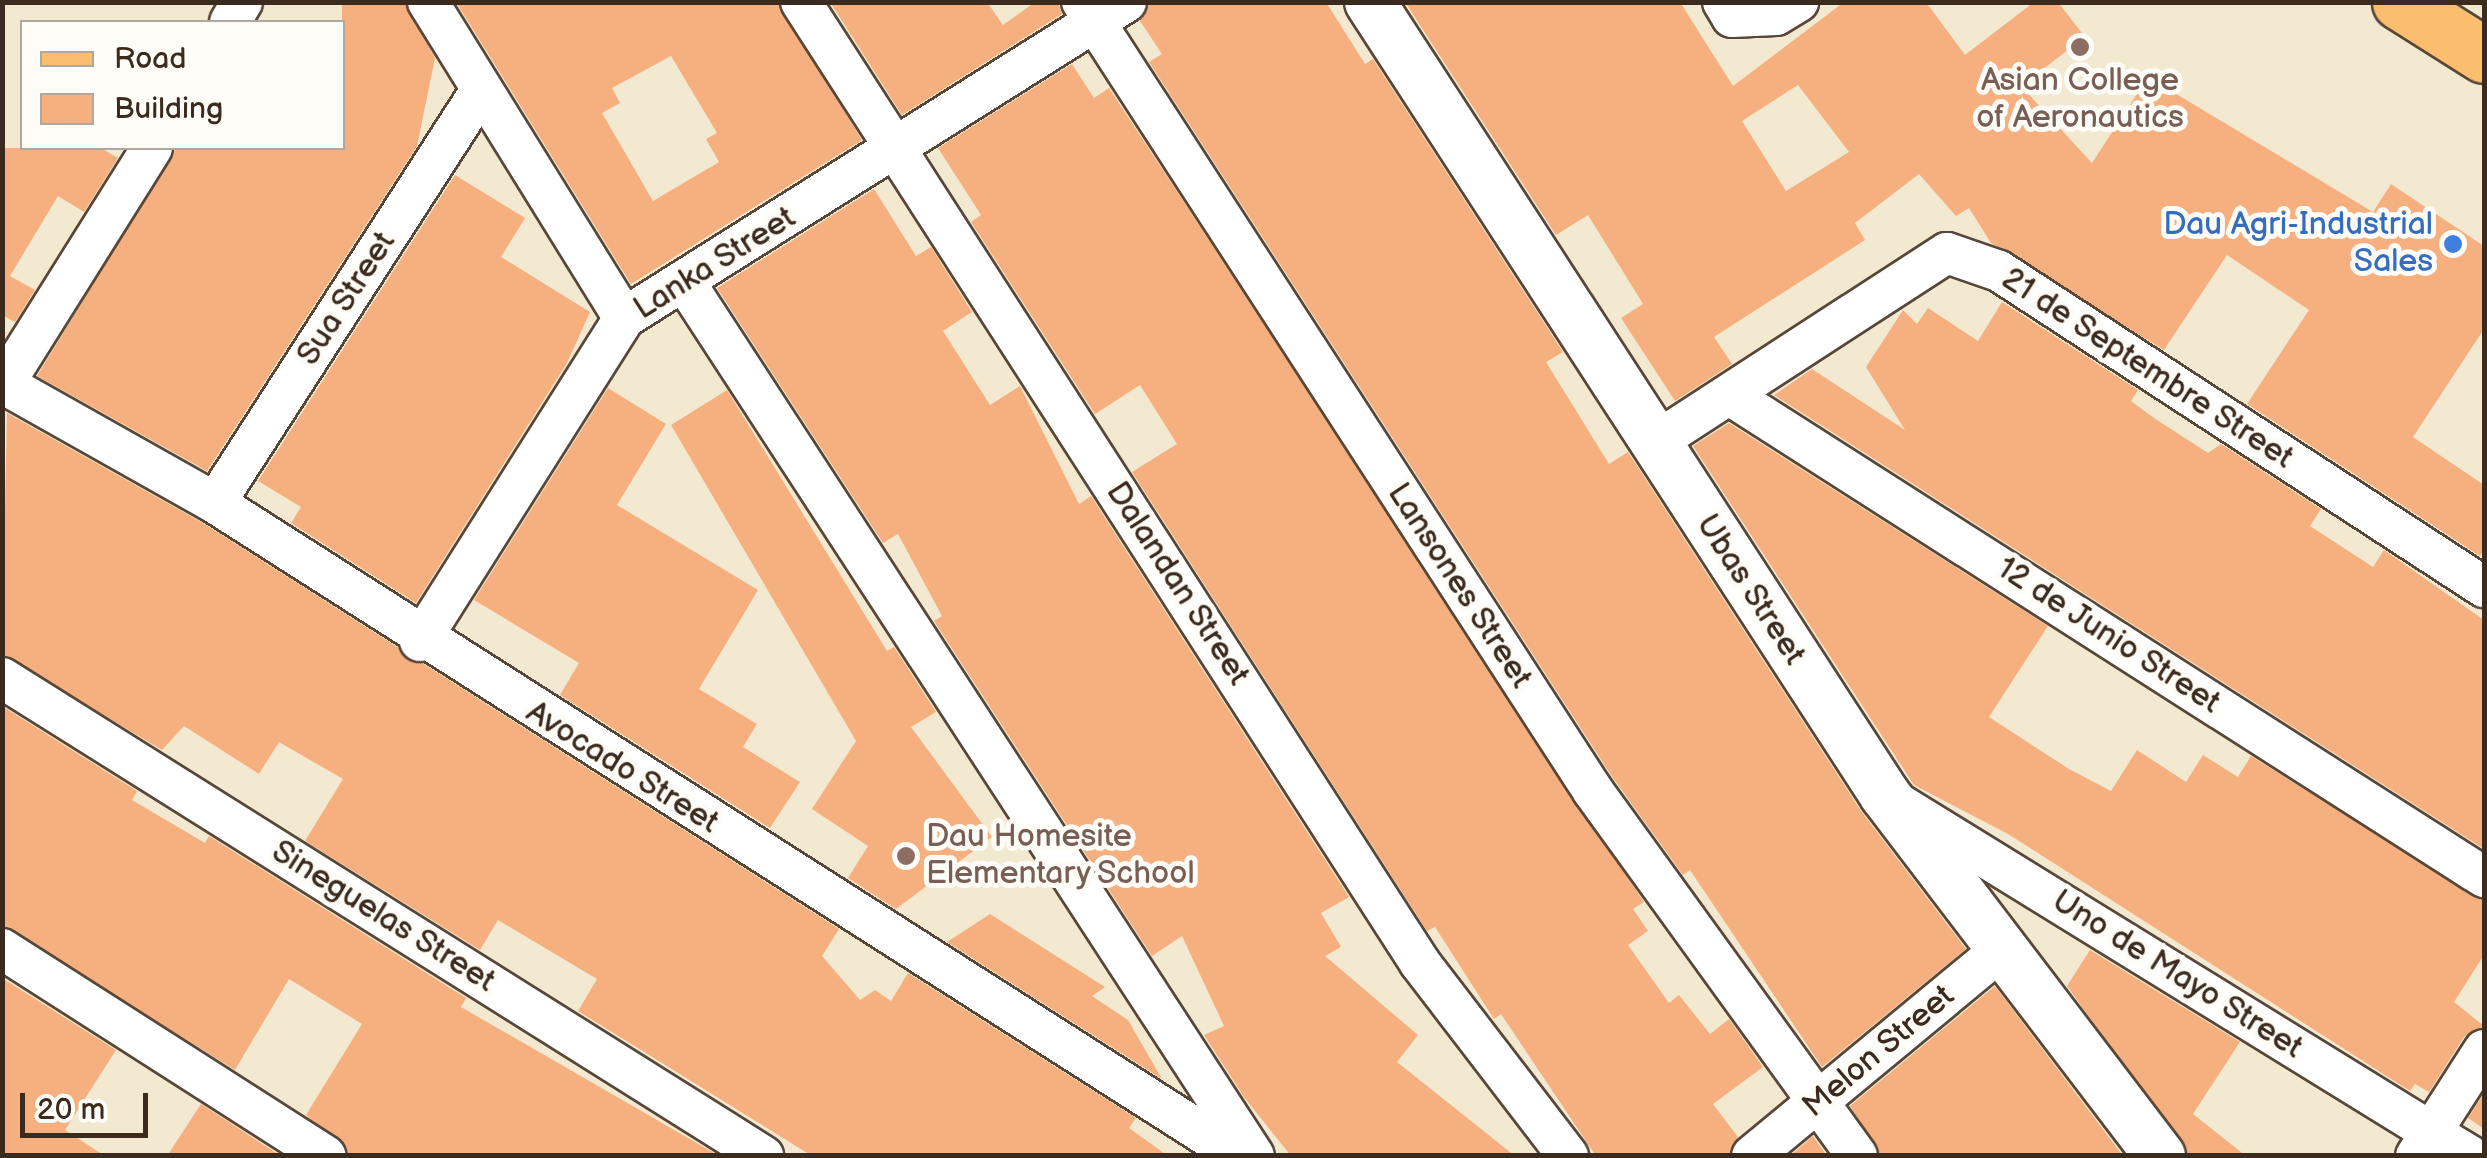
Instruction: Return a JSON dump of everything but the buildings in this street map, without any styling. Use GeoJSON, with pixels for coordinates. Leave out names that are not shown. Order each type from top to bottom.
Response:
{"type":"FeatureCollection","features":[{"type":"Feature","properties":{"kind":"main road"},"geometry":{"type":"LineString","coordinates":[[2400,2],[2484,55]]}},
{"type":"Feature","properties":{"kind":"street"},"geometry":{"type":"LineString","coordinates":[[428,2],[479,94],[624,318]]}},
{"type":"Feature","properties":{"kind":"street","name":"Dalandan Street"},"geometry":{"type":"LineString","coordinates":[[801,2],[1420,963],[1568,1156]]}},
{"type":"Feature","properties":{"kind":"street","name":"Ubas Street"},"geometry":{"type":"LineString","coordinates":[[1370,2],[1885,795],[2005,947],[2160,1156]]}},
{"type":"Feature","properties":{"kind":"street"},"geometry":{"type":"LineString","coordinates":[[1723,2],[1732,17],[1776,15],[1798,2]]}},
{"type":"Feature","properties":{"kind":"street","name":"Lanka Street"},"geometry":{"type":"LineString","coordinates":[[420,641],[624,318],[898,151],[1101,10]]}},
{"type":"Feature","properties":{"kind":"street","name":"Lansones Street"},"geometry":{"type":"LineString","coordinates":[[1101,10],[1594,792],[1857,1156]]}},
{"type":"Feature","properties":{"kind":"street","name":"Sua Street"},"geometry":{"type":"LineString","coordinates":[[216,503],[479,94]]}},
{"type":"Feature","properties":{"kind":"street"},"geometry":{"type":"LineString","coordinates":[[3,385],[151,150]]}},
{"type":"Feature","properties":{"kind":"street","name":"21 de Septembre Street"},"geometry":{"type":"LineString","coordinates":[[1654,443],[1948,253],[1999,271],[2484,588]]}},
{"type":"Feature","properties":{"kind":"street"},"geometry":{"type":"LineString","coordinates":[[684,281],[1254,1156]]}},
{"type":"Feature","properties":{"kind":"street","name":"Avocado Street"},"geometry":{"type":"LineString","coordinates":[[3,385],[216,503],[420,641],[1239,1156]]}},
{"type":"Feature","properties":{"kind":"street","name":"12 de Junio Street"},"geometry":{"type":"LineString","coordinates":[[1730,396],[2484,877]]}},
{"type":"Feature","properties":{"kind":"street","name":"Sineguelas Street"},"geometry":{"type":"LineString","coordinates":[[2,678],[763,1156]]}},
{"type":"Feature","properties":{"kind":"street","name":"Uno de Mayo Street"},"geometry":{"type":"LineString","coordinates":[[1885,795],[2423,1144],[2470,1156]]}},
{"type":"Feature","properties":{"kind":"street","name":"Melon Street"},"geometry":{"type":"LineString","coordinates":[[1752,1156],[2005,947]]}},
{"type":"Feature","properties":{"kind":"street"},"geometry":{"type":"LineString","coordinates":[[2,949],[326,1156]]}},
{"type":"Feature","properties":{"kind":"street"},"geometry":{"type":"LineString","coordinates":[[2423,1144],[2484,1050]]}},
{"type":"Feature","properties":{"kind":"place","name":"Asian College of Aeronautics"},"geometry":{"type":"Point","coordinates":[2080,47]}},
{"type":"Feature","properties":{"kind":"place","name":"Dau Agri-Industrial Sales"},"geometry":{"type":"Point","coordinates":[2453,244]}},
{"type":"Feature","properties":{"kind":"place","name":"Dau Homesite Elementary School"},"geometry":{"type":"Point","coordinates":[906,856]}}]}
